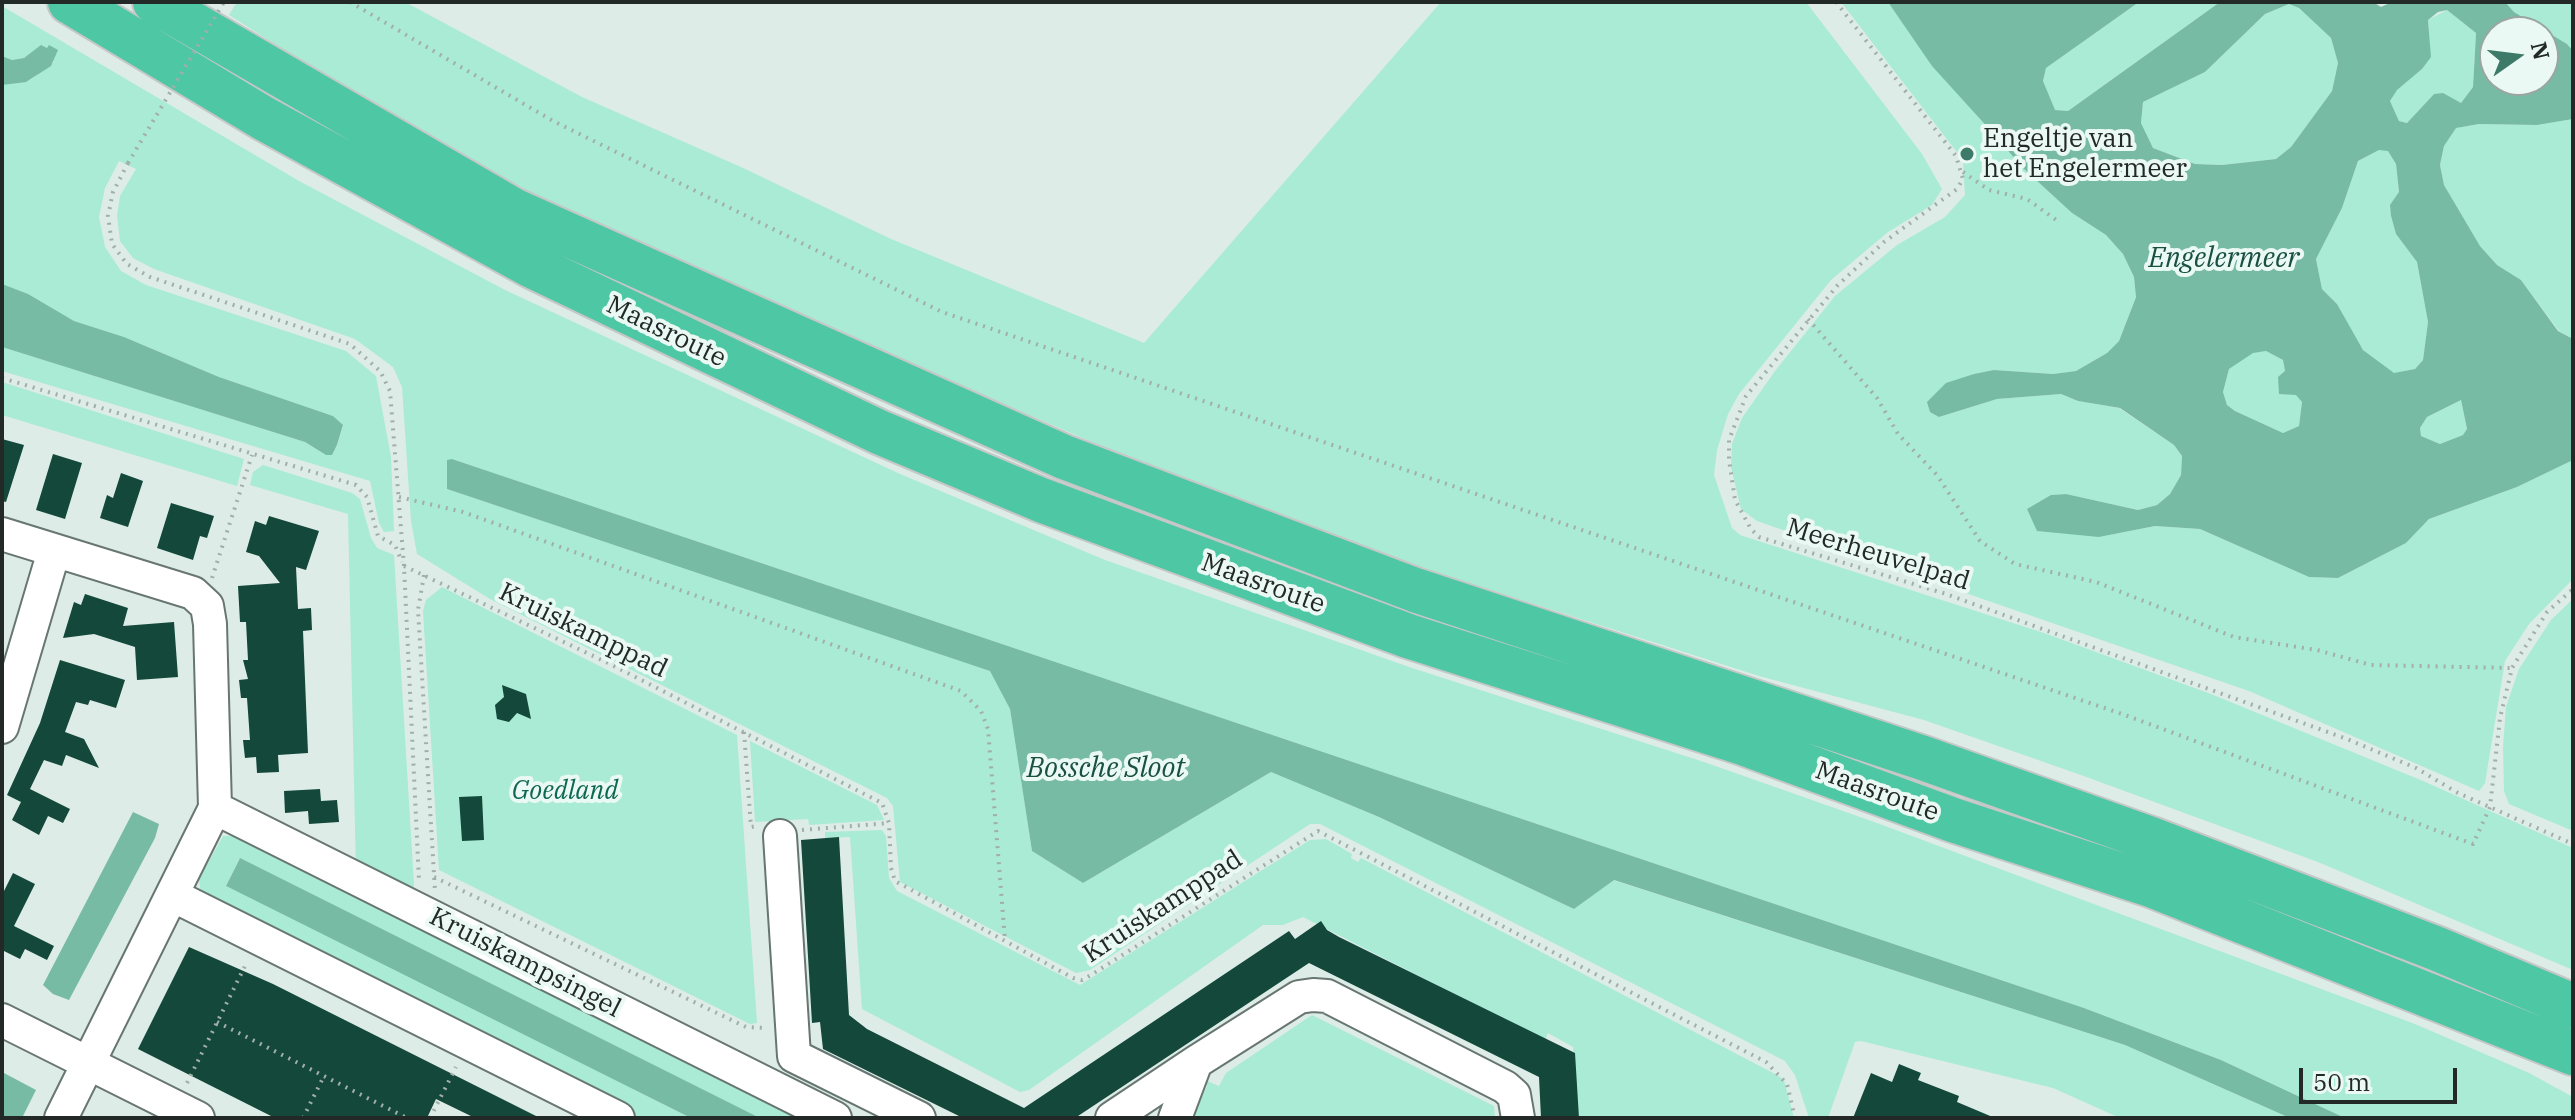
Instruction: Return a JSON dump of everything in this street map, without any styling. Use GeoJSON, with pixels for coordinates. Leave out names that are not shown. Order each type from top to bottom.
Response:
{"type":"FeatureCollection","features":[{"type":"Feature","properties":{"kind":"highway","name":"Maasroute"},"geometry":{"type":"LineString","coordinates":[[70,2],[263,118],[519,259],[879,432],[1012,488],[1189,558],[1408,636],[1743,743],[1953,820],[2151,885],[2516,1029]]}},
{"type":"Feature","properties":{"kind":"highway","name":"Maasroute"},"geometry":{"type":"LineString","coordinates":[[155,2],[513,210],[1064,457],[1415,590],[1923,758],[2151,839],[2553,993],[2573,1006]]}},
{"type":"Feature","properties":{"kind":"highway"},"geometry":{"type":"LineString","coordinates":[[2516,1029],[2573,1053]]}},
{"type":"Feature","properties":{"kind":"highway"},"geometry":{"type":"LineString","coordinates":[[2516,1029],[2573,1072]]}},
{"type":"Feature","properties":{"kind":"street"},"geometry":{"type":"LineString","coordinates":[[2,534],[193,593],[207,606],[210,624],[215,808],[61,1118]]}},
{"type":"Feature","properties":{"kind":"street"},"geometry":{"type":"LineString","coordinates":[[2,727],[54,551]]}},
{"type":"Feature","properties":{"kind":"street","name":"Kruiskampsingel"},"geometry":{"type":"LineString","coordinates":[[215,808],[423,906],[835,1118]]}},
{"type":"Feature","properties":{"kind":"street"},"geometry":{"type":"LineString","coordinates":[[780,836],[794,1056],[919,1118]]}},
{"type":"Feature","properties":{"kind":"street"},"geometry":{"type":"LineString","coordinates":[[172,895],[618,1118]]}},
{"type":"Feature","properties":{"kind":"street"},"geometry":{"type":"LineString","coordinates":[[1112,1118],[1299,997],[1327,996],[1505,1087],[1514,1095],[1518,1118]]}},
{"type":"Feature","properties":{"kind":"street"},"geometry":{"type":"LineString","coordinates":[[2,1020],[186,1112]]}},
{"type":"Feature","properties":{"kind":"street"},"geometry":{"type":"LineString","coordinates":[[1175,1118],[1196,1062]]}},
{"type":"Feature","properties":{"kind":"path"},"geometry":{"type":"LineString","coordinates":[[224,2],[113,192],[108,216],[112,244],[127,264],[150,277],[350,344],[380,371],[390,391],[404,566],[423,906]]}},
{"type":"Feature","properties":{"kind":"path"},"geometry":{"type":"LineString","coordinates":[[350,2],[553,121],[942,312],[2036,684],[2473,844],[2490,807],[2500,718],[2512,668],[2547,612],[2573,589]]}},
{"type":"Feature","properties":{"kind":"path"},"geometry":{"type":"LineString","coordinates":[[1836,2],[1956,156],[1963,172],[1989,190],[2027,199],[2059,222]]}},
{"type":"Feature","properties":{"kind":"path","name":"Meerheuvelpad"},"geometry":{"type":"LineString","coordinates":[[1963,172],[1957,189],[1862,261],[1808,319],[1746,396],[1729,440],[1735,500],[1759,537],[1943,593],[2126,656],[2377,751],[2573,844]]}},
{"type":"Feature","properties":{"kind":"path"},"geometry":{"type":"LineString","coordinates":[[1808,319],[1877,398],[1898,434],[1937,475],[1980,541],[2015,564],[2096,582],[2234,637],[2317,650],[2371,665],[2512,668]]}},
{"type":"Feature","properties":{"kind":"path"},"geometry":{"type":"LineString","coordinates":[[2,378],[356,485],[367,497],[378,536],[395,545],[404,566]]}},
{"type":"Feature","properties":{"kind":"path"},"geometry":{"type":"LineString","coordinates":[[201,599],[209,588],[252,455]]}},
{"type":"Feature","properties":{"kind":"path"},"geometry":{"type":"LineString","coordinates":[[399,497],[463,512],[961,691],[981,711],[988,729],[1005,940]]}},
{"type":"Feature","properties":{"kind":"path","name":"Kruiskamppad"},"geometry":{"type":"LineString","coordinates":[[404,566],[882,803],[889,823],[895,881],[1082,980],[1318,831],[1766,1062],[1787,1084],[1795,1118]]}},
{"type":"Feature","properties":{"kind":"path"},"geometry":{"type":"LineString","coordinates":[[423,906],[435,897],[418,610],[424,575]]}},
{"type":"Feature","properties":{"kind":"path"},"geometry":{"type":"LineString","coordinates":[[744,732],[751,827],[779,825],[780,836],[803,830],[889,823]]}},
{"type":"Feature","properties":{"kind":"path"},"geometry":{"type":"LineString","coordinates":[[434,877],[746,1027],[792,1027]]}},
{"type":"Feature","properties":{"kind":"path"},"geometry":{"type":"LineString","coordinates":[[186,1112],[217,1022],[258,938]]}},
{"type":"Feature","properties":{"kind":"path"},"geometry":{"type":"LineString","coordinates":[[217,1022],[407,1118]]}},
{"type":"Feature","properties":{"kind":"path"},"geometry":{"type":"LineString","coordinates":[[430,1118],[468,1043]]}},
{"type":"Feature","properties":{"kind":"path"},"geometry":{"type":"LineString","coordinates":[[303,1118],[324,1076]]}},
{"type":"Feature","properties":{"kind":"green space"},"geometry":{"type":"Polygon","coordinates":[[[237,2],[405,2],[582,97],[741,167],[891,239],[1144,343],[1441,2],[1806,2],[1922,154],[1942,189],[1932,205],[1888,232],[1831,280],[1739,394],[1728,414],[1717,450],[1714,475],[1732,528],[1740,535],[2044,633],[2211,694],[2423,781],[2573,848],[2573,970],[2318,862],[2081,775],[1924,720],[1759,676],[1390,558],[1159,471],[804,318],[526,190],[352,93],[229,15],[237,2]]]}},
{"type":"Feature","properties":{"kind":"green space"},"geometry":{"type":"Polygon","coordinates":[[[1841,2],[1888,2],[1981,120],[2024,169],[2072,213],[2106,235],[2123,254],[2134,277],[2136,296],[2119,341],[2107,353],[2076,371],[2053,374],[1994,370],[1939,417],[1997,399],[2061,394],[2078,401],[2119,408],[2174,445],[2182,456],[2181,475],[2170,494],[2157,505],[2138,510],[2066,494],[2051,495],[2099,537],[2155,526],[2200,529],[2309,577],[2338,578],[2406,543],[2429,519],[2517,487],[2573,460],[2573,579],[2529,624],[2505,661],[2485,783],[2479,791],[2249,691],[1757,521],[1741,509],[1731,467],[1732,444],[1742,418],[1775,371],[1835,296],[1897,245],[1945,217],[1965,195],[1963,160],[1841,2]]]}},
{"type":"Feature","properties":{"kind":"green space"},"geometry":{"type":"Polygon","coordinates":[[[2139,2],[2220,2],[2068,111],[2054,110],[2043,81],[2046,68],[2139,2]]]}},
{"type":"Feature","properties":{"kind":"green space"},"geometry":{"type":"Polygon","coordinates":[[[2505,2],[2573,2],[2573,51],[2559,39],[2559,16],[2521,16],[2505,2]]]}},
{"type":"Feature","properties":{"kind":"green space"},"geometry":{"type":"Polygon","coordinates":[[[2289,4],[2299,8],[2331,38],[2338,63],[2332,91],[2291,147],[2276,159],[2222,165],[2195,164],[2153,148],[2141,123],[2143,102],[2205,72],[2265,14],[2289,4]]]}},
{"type":"Feature","properties":{"kind":"green space"},"geometry":{"type":"Polygon","coordinates":[[[2,6],[299,181],[505,290],[900,474],[1105,560],[1412,668],[1704,762],[1877,823],[2415,1024],[2529,1073],[2573,1097],[2573,1118],[2345,1118],[2221,1060],[2084,1008],[452,459],[447,489],[991,671],[1010,709],[1032,851],[1083,883],[1271,772],[1379,817],[1574,909],[1613,880],[2125,1045],[2290,1118],[2120,1118],[2053,1088],[1861,1041],[1855,1042],[1828,1118],[1809,1118],[1795,1075],[1785,1061],[1320,824],[1310,824],[1090,970],[1076,973],[900,882],[893,806],[887,798],[490,599],[417,554],[411,521],[402,387],[393,367],[355,339],[154,269],[133,258],[120,241],[117,216],[120,196],[136,169],[119,161],[105,188],[99,217],[105,247],[121,271],[146,285],[346,351],[376,376],[391,457],[394,531],[384,532],[379,523],[370,481],[2,371],[2,347],[305,442],[326,455],[332,455],[343,426],[333,416],[219,377],[124,337],[74,321],[2,284],[2,85],[30,80],[54,62],[43,46],[24,58],[12,60],[2,56],[2,6]]]}},
{"type":"Feature","properties":{"kind":"green space"},"geometry":{"type":"Polygon","coordinates":[[[2447,10],[2476,33],[2473,87],[2461,103],[2434,94],[2407,123],[2399,121],[2390,101],[2397,89],[2422,69],[2430,47],[2428,20],[2447,10]]]}},
{"type":"Feature","properties":{"kind":"green space"},"geometry":{"type":"Polygon","coordinates":[[[2573,119],[2573,339],[2559,331],[2521,280],[2497,265],[2480,246],[2444,185],[2440,165],[2444,146],[2455,128],[2479,124],[2537,125],[2573,119]]]}},
{"type":"Feature","properties":{"kind":"green space"},"geometry":{"type":"Polygon","coordinates":[[[2379,150],[2388,150],[2396,164],[2399,192],[2391,216],[2396,234],[2417,262],[2428,322],[2423,360],[2415,369],[2393,374],[2363,350],[2349,330],[2337,304],[2322,289],[2316,259],[2342,208],[2358,161],[2379,150]]]}},
{"type":"Feature","properties":{"kind":"green space"},"geometry":{"type":"Polygon","coordinates":[[[2266,351],[2283,360],[2302,402],[2299,426],[2283,433],[2235,411],[2227,405],[2223,392],[2229,369],[2253,352],[2266,351]]]}},
{"type":"Feature","properties":{"kind":"green space"},"geometry":{"type":"Polygon","coordinates":[[[2,382],[244,459],[237,486],[2,415],[2,382]]]}},
{"type":"Feature","properties":{"kind":"green space"},"geometry":{"type":"Polygon","coordinates":[[[2461,400],[2467,430],[2463,435],[2440,444],[2421,436],[2420,428],[2427,417],[2461,400]]]}},
{"type":"Feature","properties":{"kind":"green space"},"geometry":{"type":"Polygon","coordinates":[[[263,465],[352,493],[360,499],[377,548],[394,555],[414,885],[411,899],[356,872],[348,514],[250,485],[253,472],[263,465]]]}},
{"type":"Feature","properties":{"kind":"green space","name":"Goedland"},"geometry":{"type":"Polygon","coordinates":[[[442,587],[737,735],[757,1023],[750,1024],[439,870],[423,611],[426,600],[442,587]]]}},
{"type":"Feature","properties":{"kind":"green space"},"geometry":{"type":"Polygon","coordinates":[[[2573,599],[2573,831],[2509,804],[2504,791],[2503,747],[2506,707],[2519,669],[2551,620],[2573,599]]]}},
{"type":"Feature","properties":{"kind":"green space"},"geometry":{"type":"Polygon","coordinates":[[[750,741],[877,805],[884,820],[809,825],[808,819],[755,822],[750,741]]]}},
{"type":"Feature","properties":{"kind":"green space"},"geometry":{"type":"Polygon","coordinates":[[[882,830],[886,836],[889,878],[897,891],[1080,985],[1310,840],[1326,839],[1352,854],[1351,858],[1358,862],[1361,858],[1777,1075],[1784,1080],[1794,1118],[1578,1118],[1573,1047],[1548,1033],[1545,1040],[1303,917],[1283,925],[1263,925],[1029,1090],[1020,1092],[862,1009],[850,837],[825,838],[825,832],[882,830]]]}},
{"type":"Feature","properties":{"kind":"green space"},"geometry":{"type":"Polygon","coordinates":[[[223,836],[233,836],[418,928],[424,928],[804,1118],[760,1118],[239,859],[226,886],[691,1118],[636,1118],[202,901],[199,879],[223,836]]]}},
{"type":"Feature","properties":{"kind":"green space"},"geometry":{"type":"Polygon","coordinates":[[[1312,1015],[1494,1106],[1495,1118],[1192,1118],[1207,1086],[1203,1083],[1205,1080],[1219,1086],[1226,1073],[1312,1015]]]}},
{"type":"Feature","properties":{"kind":"water","name":"Engelermeer"},"geometry":{"type":"Polygon","coordinates":[[[1888,2],[2139,2],[2046,68],[2043,81],[2055,110],[2068,111],[2220,2],[2373,2],[2381,7],[2392,2],[2505,2],[2521,16],[2479,16],[2479,96],[2559,96],[2559,39],[2573,51],[2573,119],[2537,125],[2479,124],[2456,128],[2444,146],[2440,165],[2444,185],[2480,246],[2497,265],[2521,280],[2558,331],[2573,339],[2573,460],[2517,487],[2429,519],[2406,543],[2338,578],[2309,577],[2200,529],[2155,526],[2099,537],[2037,531],[2027,509],[2051,495],[2066,494],[2138,510],[2157,505],[2170,494],[2181,475],[2182,456],[2174,445],[2120,408],[2078,401],[2061,394],[1997,399],[1939,417],[1930,412],[1927,402],[1946,383],[1994,370],[2053,374],[2076,371],[2107,353],[2119,341],[2136,297],[2134,277],[2123,254],[2106,235],[2072,213],[2024,169],[1932,66],[1888,2]],[[2289,4],[2265,14],[2205,72],[2143,102],[2141,123],[2153,148],[2195,164],[2222,165],[2276,159],[2291,147],[2332,91],[2338,63],[2331,38],[2299,8],[2289,4]],[[2447,10],[2438,12],[2428,20],[2431,57],[2390,101],[2399,121],[2407,123],[2434,94],[2443,93],[2461,103],[2473,87],[2476,33],[2447,10]],[[2379,150],[2358,161],[2342,208],[2316,259],[2322,289],[2337,304],[2363,350],[2394,373],[2415,369],[2423,360],[2428,322],[2417,262],[2396,234],[2391,216],[2390,205],[2399,192],[2396,164],[2388,151],[2379,150]],[[2266,351],[2253,353],[2229,369],[2223,392],[2227,405],[2283,433],[2299,426],[2302,402],[2296,395],[2279,394],[2278,377],[2285,371],[2283,360],[2266,351]],[[2461,400],[2427,417],[2420,428],[2421,436],[2440,444],[2463,435],[2467,429],[2461,400]]]}},
{"type":"Feature","properties":{"kind":"water"},"geometry":{"type":"Polygon","coordinates":[[[41,45],[58,50],[51,66],[26,82],[2,85],[2,56],[12,60],[24,58],[41,45]]]}},
{"type":"Feature","properties":{"kind":"water"},"geometry":{"type":"Polygon","coordinates":[[[2,284],[28,294],[74,321],[124,337],[219,377],[333,416],[343,425],[337,445],[332,455],[326,455],[305,442],[2,347],[2,284]]]}},
{"type":"Feature","properties":{"kind":"water","name":"Bossche Sloot"},"geometry":{"type":"Polygon","coordinates":[[[452,459],[2084,1008],[2221,1060],[2345,1118],[2290,1118],[2125,1045],[1614,880],[1574,909],[1379,817],[1271,772],[1083,883],[1032,851],[1010,709],[990,671],[447,489],[447,460],[452,459]]]}},
{"type":"Feature","properties":{"kind":"water"},"geometry":{"type":"Polygon","coordinates":[[[133,812],[159,824],[155,838],[69,1000],[53,994],[43,985],[133,812]]]}},
{"type":"Feature","properties":{"kind":"water"},"geometry":{"type":"Polygon","coordinates":[[[240,858],[760,1118],[691,1118],[226,886],[240,858]]]}},
{"type":"Feature","properties":{"kind":"water"},"geometry":{"type":"Polygon","coordinates":[[[4,1073],[36,1090],[22,1118],[2,1118],[4,1073]]]}},
{"type":"Feature","properties":{"kind":"building"},"geometry":{"type":"Polygon","coordinates":[[[2,439],[24,445],[6,502],[2,501],[2,439]]]}},
{"type":"Feature","properties":{"kind":"building"},"geometry":{"type":"Polygon","coordinates":[[[53,454],[82,463],[65,519],[36,510],[53,454]]]}},
{"type":"Feature","properties":{"kind":"building"},"geometry":{"type":"Polygon","coordinates":[[[121,473],[143,481],[128,527],[100,518],[107,495],[113,498],[121,473]]]}},
{"type":"Feature","properties":{"kind":"building"},"geometry":{"type":"Polygon","coordinates":[[[171,503],[214,516],[207,538],[200,536],[193,560],[157,548],[171,503]]]}},
{"type":"Feature","properties":{"kind":"building"},"geometry":{"type":"Polygon","coordinates":[[[269,516],[319,531],[306,570],[296,567],[298,609],[311,608],[312,630],[303,631],[308,753],[278,755],[279,772],[257,773],[256,757],[245,758],[243,740],[250,740],[247,698],[241,698],[239,680],[248,679],[243,660],[248,660],[246,622],[240,622],[238,586],[280,583],[259,556],[246,552],[255,521],[266,525],[269,516]]]}},
{"type":"Feature","properties":{"kind":"building"},"geometry":{"type":"Polygon","coordinates":[[[85,594],[128,608],[123,626],[174,622],[178,677],[137,680],[135,647],[94,634],[63,638],[74,602],[81,605],[85,594]]]}},
{"type":"Feature","properties":{"kind":"building"},"geometry":{"type":"Polygon","coordinates":[[[60,660],[125,680],[116,708],[90,700],[88,705],[76,702],[65,732],[84,739],[99,768],[66,755],[62,766],[44,760],[30,789],[70,809],[63,823],[48,816],[39,835],[12,820],[21,802],[7,795],[40,723],[60,660]]]}},
{"type":"Feature","properties":{"kind":"building"},"geometry":{"type":"Polygon","coordinates":[[[502,685],[526,694],[531,719],[517,713],[509,722],[497,719],[495,705],[504,697],[502,685]]]}},
{"type":"Feature","properties":{"kind":"building"},"geometry":{"type":"Polygon","coordinates":[[[320,789],[321,801],[337,800],[339,822],[309,824],[308,811],[285,813],[284,791],[320,789]]]}},
{"type":"Feature","properties":{"kind":"building"},"geometry":{"type":"Polygon","coordinates":[[[482,796],[484,840],[462,841],[459,797],[482,796]]]}},
{"type":"Feature","properties":{"kind":"building"},"geometry":{"type":"Polygon","coordinates":[[[839,837],[849,1015],[867,1029],[1024,1108],[1289,931],[1295,939],[1321,921],[1327,930],[1339,937],[1575,1053],[1579,1118],[1541,1118],[1539,1077],[1309,963],[1075,1118],[963,1118],[823,1049],[820,1022],[812,1023],[801,840],[839,837]]]}},
{"type":"Feature","properties":{"kind":"building"},"geometry":{"type":"Polygon","coordinates":[[[13,873],[35,884],[14,926],[54,946],[47,960],[25,949],[20,959],[2,950],[2,895],[13,873]]]}},
{"type":"Feature","properties":{"kind":"building"},"geometry":{"type":"Polygon","coordinates":[[[189,947],[273,984],[540,1118],[475,1118],[436,1099],[427,1118],[275,1118],[138,1049],[189,947]]]}},
{"type":"Feature","properties":{"kind":"building"},"geometry":{"type":"Polygon","coordinates":[[[1899,1064],[1921,1073],[1918,1080],[1959,1096],[1957,1102],[1995,1118],[1853,1118],[1871,1073],[1892,1082],[1899,1064]]]}},
{"type":"Feature","properties":{"kind":"place","name":"Engeltje van het Engelermeer"},"geometry":{"type":"Point","coordinates":[1967,154]}}]}
